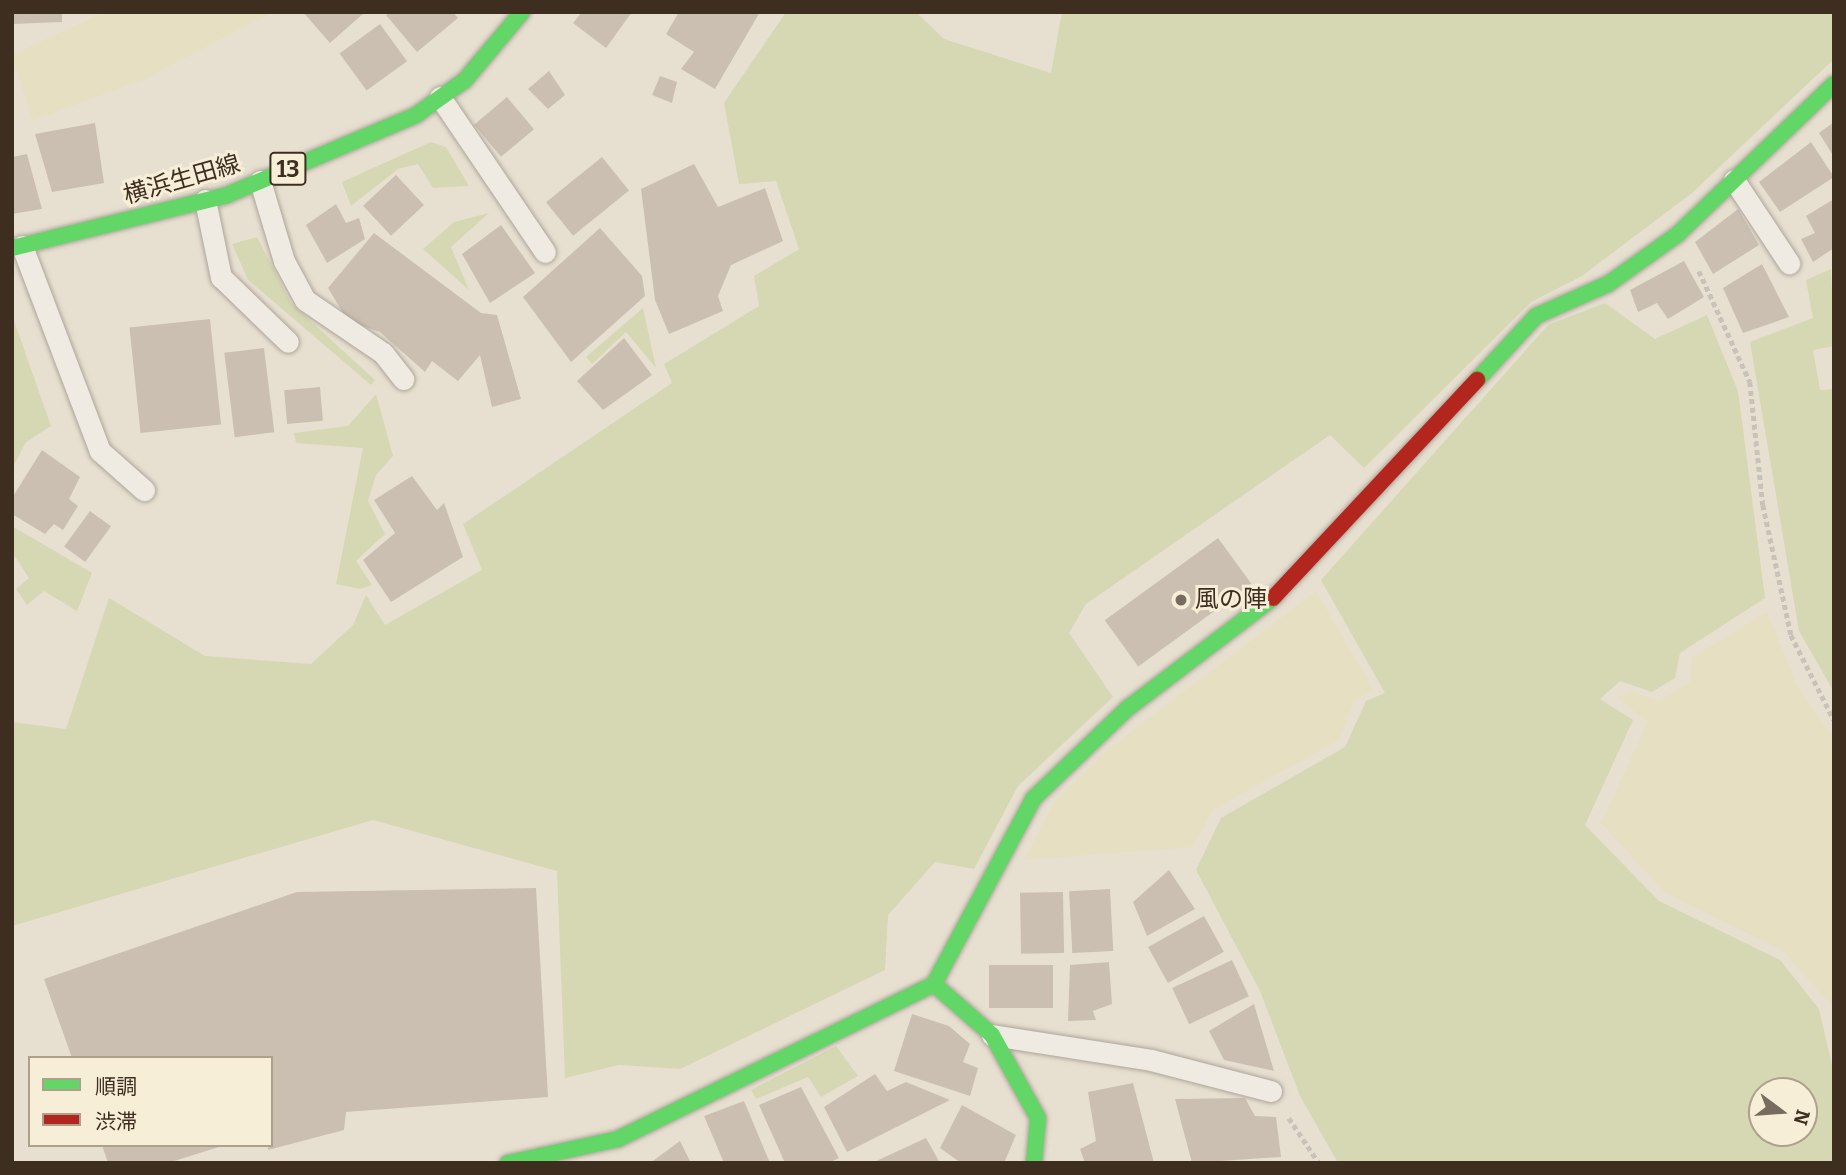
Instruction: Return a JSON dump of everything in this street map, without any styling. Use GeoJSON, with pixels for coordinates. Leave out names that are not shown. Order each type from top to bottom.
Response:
{"type":"FeatureCollection","features":[{"type":"Feature","properties":{"kind":"street","name":"横浜生田線"},"geometry":{"type":"LineString","coordinates":[[17,247],[205,200],[260,181],[416,115],[465,80],[509,31],[522,12]]}},
{"type":"Feature","properties":{"kind":"street"},"geometry":{"type":"LineString","coordinates":[[508,1163],[618,1139],[934,984],[1033,799],[1128,708],[1282,592],[1536,316],[1608,284],[1678,234],[1834,84]]}},
{"type":"Feature","properties":{"kind":"street"},"geometry":{"type":"LineString","coordinates":[[934,984],[992,1035],[1038,1118],[1034,1163]]}},
{"type":"Feature","properties":{"kind":"lane"},"geometry":{"type":"LineString","coordinates":[[492,12],[509,31]]}},
{"type":"Feature","properties":{"kind":"lane"},"geometry":{"type":"LineString","coordinates":[[440,97],[545,252]]}},
{"type":"Feature","properties":{"kind":"lane"},"geometry":{"type":"LineString","coordinates":[[1734,180],[1789,263]]}},
{"type":"Feature","properties":{"kind":"lane"},"geometry":{"type":"LineString","coordinates":[[260,181],[285,261],[305,300],[383,353],[403,379]]}},
{"type":"Feature","properties":{"kind":"lane"},"geometry":{"type":"LineString","coordinates":[[205,200],[221,277],[288,342]]}},
{"type":"Feature","properties":{"kind":"lane"},"geometry":{"type":"LineString","coordinates":[[17,247],[100,451],[144,490]]}},
{"type":"Feature","properties":{"kind":"lane"},"geometry":{"type":"LineString","coordinates":[[992,1035],[1151,1060],[1271,1091]]}},
{"type":"Feature","properties":{"kind":"path"},"geometry":{"type":"LineString","coordinates":[[1678,234],[1727,319],[1750,382],[1763,505],[1791,635],[1834,720]]}},
{"type":"Feature","properties":{"kind":"path"},"geometry":{"type":"LineString","coordinates":[[1271,1091],[1319,1163]]}},
{"type":"Feature","properties":{"kind":"shaded area"},"geometry":{"type":"Polygon","coordinates":[[[104,12],[271,13],[145,79],[32,121],[12,55],[104,12]]]}},
{"type":"Feature","properties":{"kind":"shaded area"},"geometry":{"type":"Polygon","coordinates":[[[1316,591],[1374,691],[1355,699],[1339,740],[1213,810],[1193,847],[1024,860],[1054,802],[1108,749],[1316,591]]]}},
{"type":"Feature","properties":{"kind":"shaded area"},"geometry":{"type":"Polygon","coordinates":[[[1767,612],[1798,687],[1834,739],[1834,1017],[1831,1005],[1782,950],[1665,893],[1601,823],[1648,721],[1616,698],[1631,691],[1659,701],[1690,682],[1691,658],[1767,612]]]}},
{"type":"Feature","properties":{"kind":"green space"},"geometry":{"type":"Polygon","coordinates":[[[786,12],[916,12],[944,39],[1051,73],[1062,12],[1834,12],[1834,59],[1692,193],[1582,276],[1531,302],[1364,468],[1330,435],[1086,604],[1069,633],[1113,697],[1018,786],[974,869],[935,862],[888,915],[885,970],[680,1069],[619,1065],[565,1078],[557,871],[373,820],[12,926],[12,722],[66,729],[109,598],[205,656],[311,664],[353,625],[366,595],[385,625],[482,570],[463,524],[672,383],[664,364],[759,306],[754,276],[799,249],[776,181],[739,184],[724,103],[786,12]]]}},
{"type":"Feature","properties":{"kind":"green space"},"geometry":{"type":"Polygon","coordinates":[[[431,142],[446,147],[469,186],[433,188],[418,164],[398,169],[351,206],[342,182],[431,142]]]}},
{"type":"Feature","properties":{"kind":"green space"},"geometry":{"type":"Polygon","coordinates":[[[489,213],[451,247],[469,290],[423,249],[454,222],[489,213]]]}},
{"type":"Feature","properties":{"kind":"green space"},"geometry":{"type":"Polygon","coordinates":[[[257,237],[291,303],[375,380],[371,385],[248,280],[232,244],[257,237]]]}},
{"type":"Feature","properties":{"kind":"green space"},"geometry":{"type":"Polygon","coordinates":[[[1831,269],[1834,346],[1813,350],[1820,390],[1834,389],[1834,692],[1799,631],[1750,342],[1813,318],[1806,280],[1831,269]]]}},
{"type":"Feature","properties":{"kind":"green space"},"geometry":{"type":"Polygon","coordinates":[[[1605,303],[1655,339],[1707,315],[1738,391],[1765,598],[1680,653],[1675,678],[1652,692],[1620,681],[1600,699],[1633,720],[1585,825],[1659,901],[1780,960],[1819,1009],[1834,1074],[1834,1163],[1338,1163],[1300,1096],[1260,991],[1196,870],[1221,818],[1345,747],[1366,701],[1385,693],[1321,580],[1548,325],[1605,303]]]}},
{"type":"Feature","properties":{"kind":"green space"},"geometry":{"type":"Polygon","coordinates":[[[643,308],[656,368],[626,332],[592,364],[586,357],[643,308]]]}},
{"type":"Feature","properties":{"kind":"green space"},"geometry":{"type":"Polygon","coordinates":[[[12,315],[51,426],[26,442],[12,469],[12,315]]]}},
{"type":"Feature","properties":{"kind":"green space"},"geometry":{"type":"Polygon","coordinates":[[[376,394],[393,456],[376,475],[368,501],[385,534],[356,561],[372,585],[360,589],[336,584],[363,448],[296,443],[294,433],[348,426],[376,394]]]}},
{"type":"Feature","properties":{"kind":"green space"},"geometry":{"type":"Polygon","coordinates":[[[12,526],[92,573],[77,611],[44,591],[27,605],[16,589],[29,578],[12,552],[12,526]]]}},
{"type":"Feature","properties":{"kind":"green space"},"geometry":{"type":"Polygon","coordinates":[[[836,1046],[858,1076],[821,1097],[808,1077],[756,1099],[751,1090],[836,1046]]]}},
{"type":"Feature","properties":{"kind":"building"},"geometry":{"type":"Polygon","coordinates":[[[12,12],[62,12],[62,22],[12,24],[12,12]]]}},
{"type":"Feature","properties":{"kind":"building"},"geometry":{"type":"Polygon","coordinates":[[[303,12],[365,12],[330,43],[303,12]]]}},
{"type":"Feature","properties":{"kind":"building"},"geometry":{"type":"Polygon","coordinates":[[[390,12],[453,12],[458,18],[417,52],[386,15],[390,12]]]}},
{"type":"Feature","properties":{"kind":"building"},"geometry":{"type":"Polygon","coordinates":[[[582,12],[632,12],[606,48],[573,23],[582,12]]]}},
{"type":"Feature","properties":{"kind":"building"},"geometry":{"type":"Polygon","coordinates":[[[679,12],[760,12],[715,89],[681,69],[694,52],[666,34],[679,12]]]}},
{"type":"Feature","properties":{"kind":"building"},"geometry":{"type":"Polygon","coordinates":[[[380,24],[407,61],[367,91],[340,53],[380,24]]]}},
{"type":"Feature","properties":{"kind":"building"},"geometry":{"type":"Polygon","coordinates":[[[549,71],[565,95],[548,109],[528,89],[549,71]]]}},
{"type":"Feature","properties":{"kind":"building"},"geometry":{"type":"Polygon","coordinates":[[[660,76],[677,82],[672,103],[652,95],[660,76]]]}},
{"type":"Feature","properties":{"kind":"building"},"geometry":{"type":"Polygon","coordinates":[[[507,97],[534,129],[501,157],[474,125],[507,97]]]}},
{"type":"Feature","properties":{"kind":"building"},"geometry":{"type":"Polygon","coordinates":[[[1834,122],[1834,157],[1819,133],[1834,122]]]}},
{"type":"Feature","properties":{"kind":"building"},"geometry":{"type":"Polygon","coordinates":[[[95,123],[104,183],[52,192],[35,134],[95,123]]]}},
{"type":"Feature","properties":{"kind":"building"},"geometry":{"type":"Polygon","coordinates":[[[1811,142],[1834,177],[1780,212],[1759,182],[1811,142]]]}},
{"type":"Feature","properties":{"kind":"building"},"geometry":{"type":"Polygon","coordinates":[[[27,154],[42,209],[12,214],[12,157],[27,154]]]}},
{"type":"Feature","properties":{"kind":"building"},"geometry":{"type":"Polygon","coordinates":[[[602,157],[629,190],[573,236],[546,202],[602,157]]]}},
{"type":"Feature","properties":{"kind":"building"},"geometry":{"type":"Polygon","coordinates":[[[694,164],[718,207],[765,188],[783,241],[731,265],[718,296],[723,311],[669,334],[655,300],[641,189],[694,164]]]}},
{"type":"Feature","properties":{"kind":"building"},"geometry":{"type":"Polygon","coordinates":[[[396,175],[424,205],[391,236],[363,206],[396,175]]]}},
{"type":"Feature","properties":{"kind":"building"},"geometry":{"type":"Polygon","coordinates":[[[1834,199],[1834,248],[1813,262],[1801,239],[1815,233],[1806,216],[1834,199]]]}},
{"type":"Feature","properties":{"kind":"building"},"geometry":{"type":"Polygon","coordinates":[[[336,204],[346,223],[359,218],[365,239],[327,263],[306,225],[336,204]]]}},
{"type":"Feature","properties":{"kind":"building"},"geometry":{"type":"Polygon","coordinates":[[[1738,209],[1759,245],[1713,274],[1695,242],[1738,209]]]}},
{"type":"Feature","properties":{"kind":"building"},"geometry":{"type":"Polygon","coordinates":[[[501,225],[535,273],[490,303],[462,254],[501,225]]]}},
{"type":"Feature","properties":{"kind":"building"},"geometry":{"type":"Polygon","coordinates":[[[600,228],[642,276],[645,296],[571,362],[523,297],[600,228]]]}},
{"type":"Feature","properties":{"kind":"building"},"geometry":{"type":"Polygon","coordinates":[[[374,233],[481,313],[497,315],[521,399],[492,407],[480,355],[458,381],[432,361],[425,372],[380,332],[348,321],[328,288],[374,233]]]}},
{"type":"Feature","properties":{"kind":"building"},"geometry":{"type":"Polygon","coordinates":[[[1684,261],[1704,297],[1668,319],[1657,303],[1638,312],[1630,290],[1684,261]]]}},
{"type":"Feature","properties":{"kind":"building"},"geometry":{"type":"Polygon","coordinates":[[[1762,264],[1789,317],[1743,333],[1723,288],[1762,264]]]}},
{"type":"Feature","properties":{"kind":"building"},"geometry":{"type":"Polygon","coordinates":[[[210,319],[221,424],[141,433],[129,327],[210,319]]]}},
{"type":"Feature","properties":{"kind":"building"},"geometry":{"type":"Polygon","coordinates":[[[624,338],[652,375],[603,410],[577,381],[624,338]]]}},
{"type":"Feature","properties":{"kind":"building"},"geometry":{"type":"Polygon","coordinates":[[[264,348],[274,432],[235,437],[224,353],[264,348]]]}},
{"type":"Feature","properties":{"kind":"building"},"geometry":{"type":"Polygon","coordinates":[[[320,387],[323,421],[287,424],[284,390],[320,387]]]}},
{"type":"Feature","properties":{"kind":"building"},"geometry":{"type":"Polygon","coordinates":[[[42,450],[80,477],[69,499],[78,506],[63,530],[54,524],[45,534],[12,514],[12,498],[42,450]]]}},
{"type":"Feature","properties":{"kind":"building"},"geometry":{"type":"Polygon","coordinates":[[[412,476],[437,510],[444,503],[463,557],[391,602],[363,560],[395,533],[374,500],[412,476]]]}},
{"type":"Feature","properties":{"kind":"building"},"geometry":{"type":"Polygon","coordinates":[[[90,511],[111,526],[85,562],[64,547],[90,511]]]}},
{"type":"Feature","properties":{"kind":"building"},"geometry":{"type":"Polygon","coordinates":[[[1218,538],[1252,584],[1138,666],[1105,620],[1218,538]]]}},
{"type":"Feature","properties":{"kind":"building"},"geometry":{"type":"Polygon","coordinates":[[[1169,870],[1195,909],[1147,936],[1133,902],[1169,870]]]}},
{"type":"Feature","properties":{"kind":"building"},"geometry":{"type":"Polygon","coordinates":[[[536,888],[548,1097],[346,1112],[344,1130],[268,1150],[268,1147],[273,1147],[273,1056],[71,1056],[44,979],[297,892],[536,888]]]}},
{"type":"Feature","properties":{"kind":"building"},"geometry":{"type":"Polygon","coordinates":[[[1110,889],[1113,951],[1072,953],[1069,891],[1110,889]]]}},
{"type":"Feature","properties":{"kind":"building"},"geometry":{"type":"Polygon","coordinates":[[[1063,892],[1064,953],[1021,954],[1020,893],[1063,892]]]}},
{"type":"Feature","properties":{"kind":"building"},"geometry":{"type":"Polygon","coordinates":[[[1204,916],[1224,952],[1168,983],[1148,947],[1204,916]]]}},
{"type":"Feature","properties":{"kind":"building"},"geometry":{"type":"Polygon","coordinates":[[[1232,960],[1249,996],[1189,1024],[1172,988],[1232,960]]]}},
{"type":"Feature","properties":{"kind":"building"},"geometry":{"type":"Polygon","coordinates":[[[1109,962],[1112,1004],[1093,1011],[1096,1020],[1068,1021],[1070,965],[1109,962]]]}},
{"type":"Feature","properties":{"kind":"building"},"geometry":{"type":"Polygon","coordinates":[[[989,965],[1053,965],[1053,1008],[989,1008],[989,965]]]}},
{"type":"Feature","properties":{"kind":"building"},"geometry":{"type":"Polygon","coordinates":[[[1254,1004],[1274,1071],[1224,1060],[1209,1031],[1254,1004]]]}},
{"type":"Feature","properties":{"kind":"building"},"geometry":{"type":"Polygon","coordinates":[[[912,1014],[949,1026],[970,1044],[963,1062],[978,1068],[970,1096],[894,1071],[912,1014]]]}},
{"type":"Feature","properties":{"kind":"building"},"geometry":{"type":"Polygon","coordinates":[[[875,1074],[887,1091],[906,1082],[950,1100],[847,1152],[824,1107],[875,1074]]]}},
{"type":"Feature","properties":{"kind":"building"},"geometry":{"type":"Polygon","coordinates":[[[1133,1083],[1154,1163],[1085,1163],[1080,1149],[1096,1141],[1088,1092],[1133,1083]]]}},
{"type":"Feature","properties":{"kind":"building"},"geometry":{"type":"Polygon","coordinates":[[[801,1087],[839,1158],[829,1163],[785,1163],[759,1105],[801,1087]]]}},
{"type":"Feature","properties":{"kind":"building"},"geometry":{"type":"Polygon","coordinates":[[[1245,1098],[1255,1116],[1276,1117],[1281,1157],[1192,1163],[1175,1099],[1245,1098]]]}},
{"type":"Feature","properties":{"kind":"building"},"geometry":{"type":"Polygon","coordinates":[[[744,1101],[770,1163],[724,1163],[704,1116],[744,1101]]]}},
{"type":"Feature","properties":{"kind":"building"},"geometry":{"type":"Polygon","coordinates":[[[962,1105],[1016,1135],[1004,1163],[961,1163],[940,1148],[962,1105]]]}},
{"type":"Feature","properties":{"kind":"building"},"geometry":{"type":"Polygon","coordinates":[[[926,1138],[940,1163],[872,1163],[926,1138]]]}},
{"type":"Feature","properties":{"kind":"building"},"geometry":{"type":"Polygon","coordinates":[[[680,1141],[691,1163],[650,1163],[680,1141]]]}},
{"type":"Feature","properties":{"kind":"building"},"geometry":{"type":"Polygon","coordinates":[[[103,1147],[219,1147],[168,1163],[108,1163],[103,1147]]]}},
{"type":"Feature","properties":{"kind":"traffic: fast"},"geometry":{"type":"LineString","coordinates":[[12,248],[227,195],[416,115],[465,80],[522,12]]}},
{"type":"Feature","properties":{"kind":"traffic: fast"},"geometry":{"type":"LineString","coordinates":[[1477,380],[1536,316],[1608,284],[1678,234],[1834,84]]}},
{"type":"Feature","properties":{"kind":"traffic: fast"},"geometry":{"type":"LineString","coordinates":[[1034,1163],[1038,1118],[992,1035],[934,984],[1033,799],[1128,708],[1273,598]]}},
{"type":"Feature","properties":{"kind":"traffic: fast"},"geometry":{"type":"LineString","coordinates":[[508,1163],[618,1139],[934,984]]}},
{"type":"Feature","properties":{"kind":"traffic: jam"},"geometry":{"type":"LineString","coordinates":[[1273,598],[1477,380]]}},
{"type":"Feature","properties":{"kind":"place","name":"風の陣"},"geometry":{"type":"Point","coordinates":[1181,600]}}]}
